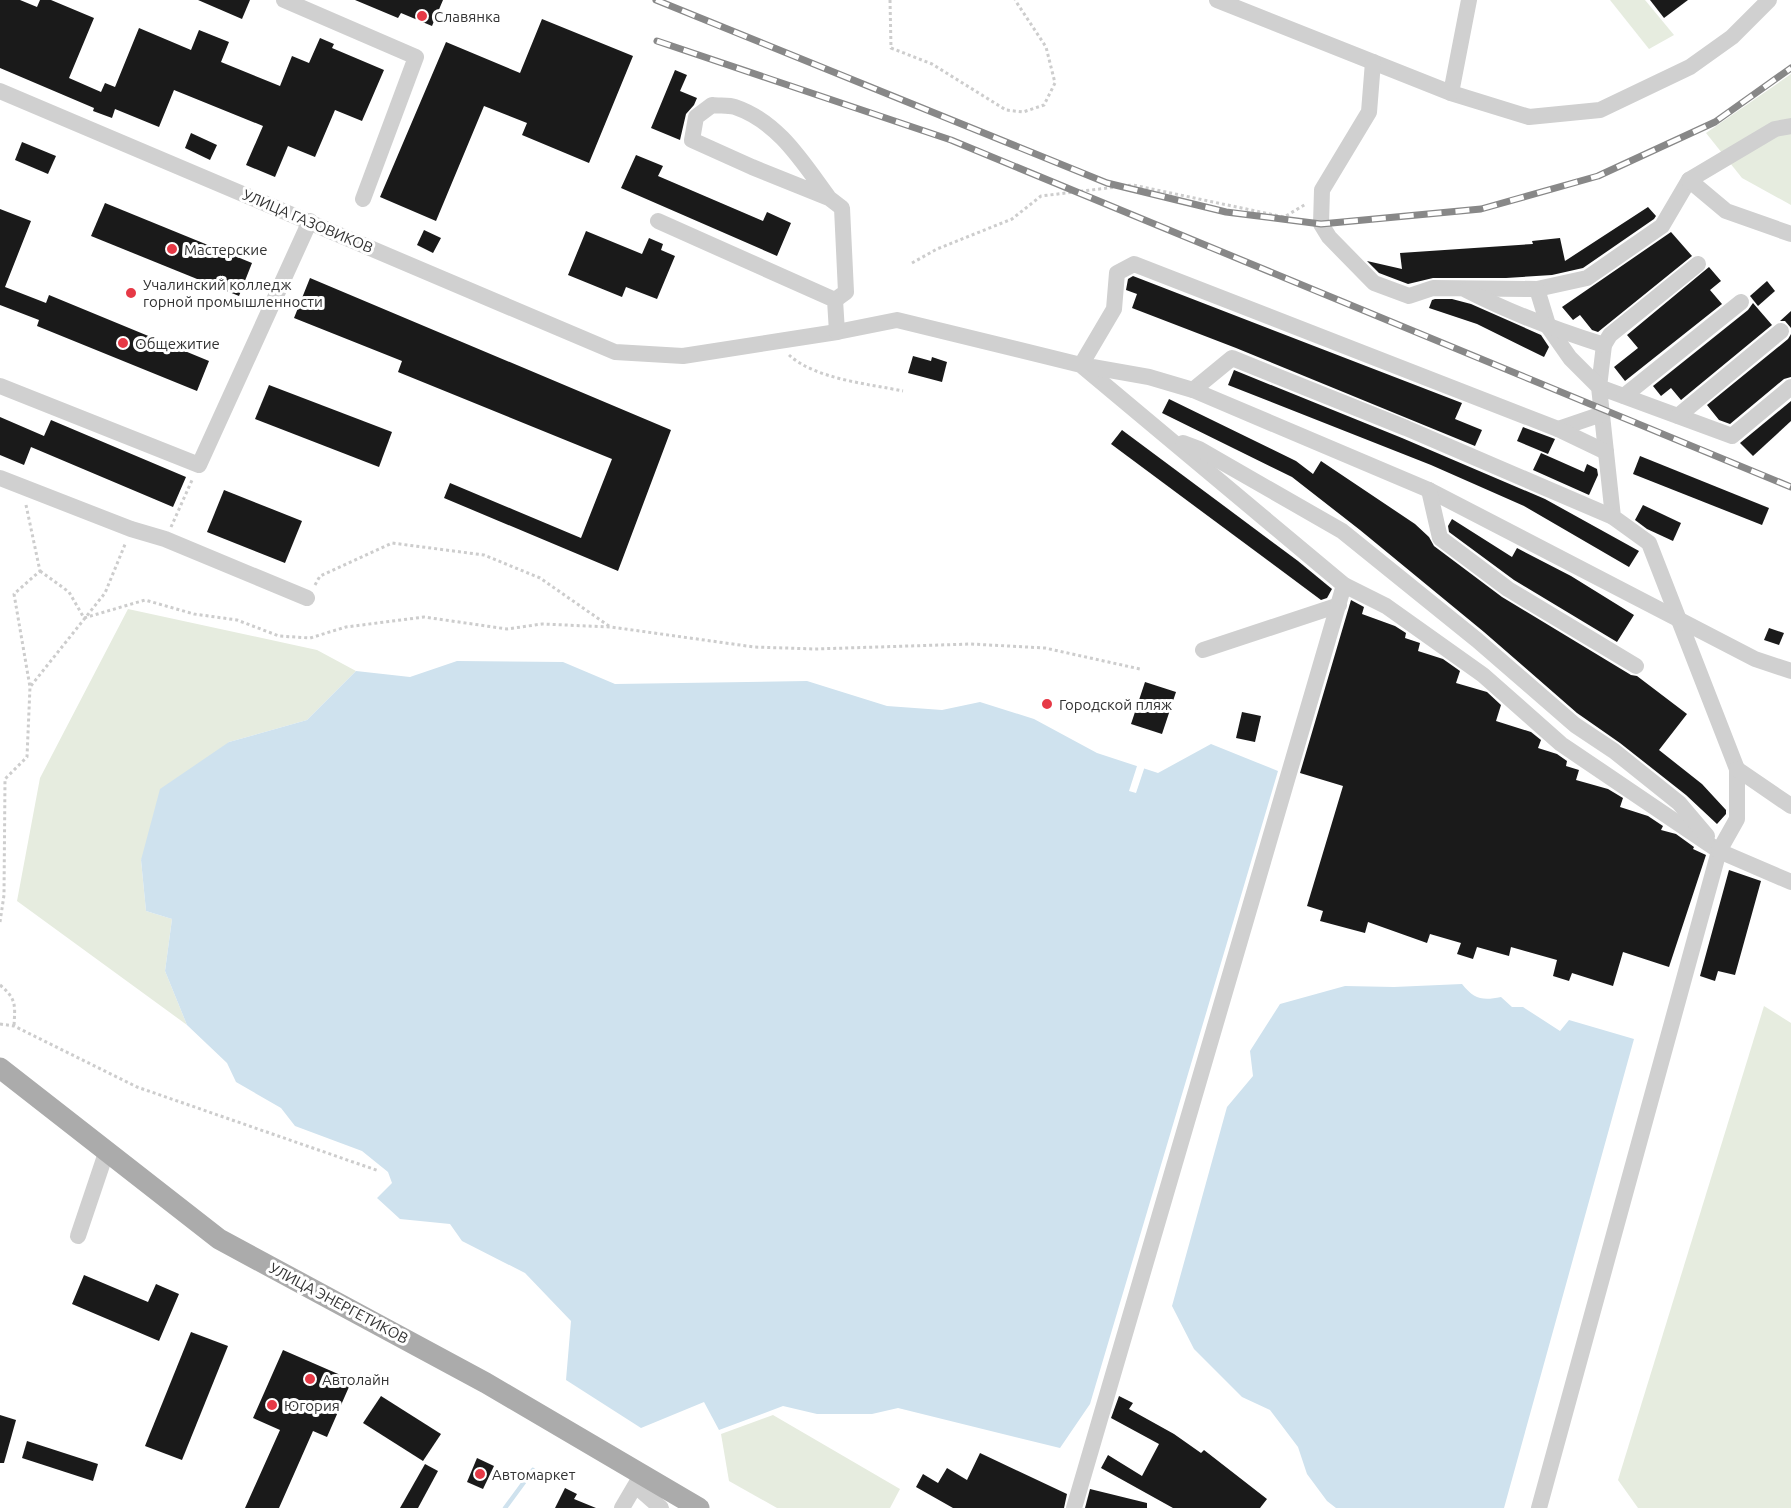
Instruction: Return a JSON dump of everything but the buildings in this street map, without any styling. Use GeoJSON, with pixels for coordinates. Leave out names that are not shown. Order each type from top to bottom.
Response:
{"type":"FeatureCollection","features":[{"type":"Feature","properties":{"kind":"main road","name":"УЛИЦА ЭНЕРГЕТИКОВ"},"geometry":{"type":"LineString","coordinates":[[0,1068],[219,1239],[486,1383],[639,1480],[699,1508]]}},
{"type":"Feature","properties":{"kind":"street"},"geometry":{"type":"LineString","coordinates":[[284,0],[416,57],[363,199]]}},
{"type":"Feature","properties":{"kind":"street"},"geometry":{"type":"LineString","coordinates":[[1217,0],[1451,93],[1529,117],[1600,110],[1690,67],[1732,37],[1769,0]]}},
{"type":"Feature","properties":{"kind":"street"},"geometry":{"type":"LineString","coordinates":[[1451,93],[1469,0]]}},
{"type":"Feature","properties":{"kind":"street"},"geometry":{"type":"LineString","coordinates":[[1373,62],[1369,112],[1322,190],[1321,224],[1329,237],[1374,283],[1409,296],[1433,288],[1537,288],[1587,278],[1662,226],[1689,180],[1775,129],[1791,126]]}},
{"type":"Feature","properties":{"kind":"street","name":"УЛИЦА ГАЗОВИКОВ"},"geometry":{"type":"LineString","coordinates":[[0,91],[615,352],[683,356],[837,333],[897,320],[1081,365],[1149,377],[1193,390],[1429,490],[1755,659],[1791,671]]}},
{"type":"Feature","properties":{"kind":"street"},"geometry":{"type":"LineString","coordinates":[[829,198],[785,139],[760,121],[734,107],[712,105],[696,117],[692,140],[829,198],[842,208],[846,292],[835,300]]}},
{"type":"Feature","properties":{"kind":"street"},"geometry":{"type":"LineString","coordinates":[[1689,180],[1726,210],[1791,234]]}},
{"type":"Feature","properties":{"kind":"street"},"geometry":{"type":"LineString","coordinates":[[0,386],[199,465],[310,221]]}},
{"type":"Feature","properties":{"kind":"street"},"geometry":{"type":"LineString","coordinates":[[658,221],[835,300]]}},
{"type":"Feature","properties":{"kind":"street"},"geometry":{"type":"LineString","coordinates":[[1606,452],[1558,429],[1134,264],[1117,273],[1114,309],[1081,365],[1344,585],[1386,606],[1484,675],[1561,744],[1719,851],[1791,882]]}},
{"type":"Feature","properties":{"kind":"street"},"geometry":{"type":"LineString","coordinates":[[1613,517],[1599,387],[1604,345],[1610,335],[1698,264]]}},
{"type":"Feature","properties":{"kind":"street"},"geometry":{"type":"LineString","coordinates":[[1462,288],[1509,312],[1549,328],[1604,345]]}},
{"type":"Feature","properties":{"kind":"street"},"geometry":{"type":"LineString","coordinates":[[1537,288],[1549,328],[1570,358],[1599,387],[1732,436],[1791,387]]}},
{"type":"Feature","properties":{"kind":"street"},"geometry":{"type":"LineString","coordinates":[[835,300],[837,333]]}},
{"type":"Feature","properties":{"kind":"street"},"geometry":{"type":"LineString","coordinates":[[1624,396],[1741,302]]}},
{"type":"Feature","properties":{"kind":"street"},"geometry":{"type":"LineString","coordinates":[[1678,416],[1781,331]]}},
{"type":"Feature","properties":{"kind":"street"},"geometry":{"type":"LineString","coordinates":[[1193,390],[1232,357],[1406,428],[1613,517],[1649,543],[1737,769],[1737,819],[1719,851],[1539,1508]]}},
{"type":"Feature","properties":{"kind":"street"},"geometry":{"type":"LineString","coordinates":[[1558,429],[1602,414]]}},
{"type":"Feature","properties":{"kind":"street"},"geometry":{"type":"LineString","coordinates":[[1168,437],[1199,449],[1342,531],[1477,640],[1575,725],[1614,751],[1679,803],[1719,851]]}},
{"type":"Feature","properties":{"kind":"street"},"geometry":{"type":"LineString","coordinates":[[0,478],[131,529],[165,539],[307,598]]}},
{"type":"Feature","properties":{"kind":"street"},"geometry":{"type":"LineString","coordinates":[[1429,490],[1440,538],[1508,589],[1636,666]]}},
{"type":"Feature","properties":{"kind":"street"},"geometry":{"type":"LineString","coordinates":[[1074,1508],[1344,585]]}},
{"type":"Feature","properties":{"kind":"street"},"geometry":{"type":"LineString","coordinates":[[1203,650],[1339,605]]}},
{"type":"Feature","properties":{"kind":"street"},"geometry":{"type":"LineString","coordinates":[[1737,769],[1791,806]]}},
{"type":"Feature","properties":{"kind":"street"},"geometry":{"type":"LineString","coordinates":[[78,1236],[106,1150]]}},
{"type":"Feature","properties":{"kind":"street"},"geometry":{"type":"LineString","coordinates":[[622,1508],[639,1480],[661,1508]]}},
{"type":"Feature","properties":{"kind":"path"},"geometry":{"type":"LineString","coordinates":[[890,0],[891,48],[932,64],[1006,110],[1023,112],[1044,105],[1055,83],[1046,47],[1015,0]]}},
{"type":"Feature","properties":{"kind":"path"},"geometry":{"type":"LineString","coordinates":[[912,263],[937,249],[1012,219],[1041,196],[1133,185],[1284,217],[1313,200],[1322,201]]}},
{"type":"Feature","properties":{"kind":"path"},"geometry":{"type":"LineString","coordinates":[[774,342],[798,363],[838,378],[903,391]]}},
{"type":"Feature","properties":{"kind":"path"},"geometry":{"type":"LineString","coordinates":[[165,539],[199,465]]}},
{"type":"Feature","properties":{"kind":"path"},"geometry":{"type":"LineString","coordinates":[[31,490],[26,503],[40,571],[69,592],[84,618]]}},
{"type":"Feature","properties":{"kind":"path"},"geometry":{"type":"LineString","coordinates":[[30,687],[105,593],[131,529]]}},
{"type":"Feature","properties":{"kind":"path"},"geometry":{"type":"LineString","coordinates":[[307,598],[320,576],[392,543],[484,555],[540,578],[611,627]]}},
{"type":"Feature","properties":{"kind":"path"},"geometry":{"type":"LineString","coordinates":[[0,922],[4,895],[5,779],[27,757],[30,687],[15,594],[40,571]]}},
{"type":"Feature","properties":{"kind":"path"},"geometry":{"type":"LineString","coordinates":[[84,618],[146,600],[194,614],[237,620],[279,636],[310,638],[346,627],[424,617],[507,629],[542,624],[611,627],[753,647],[815,648],[971,644],[1045,648],[1140,669]]}},
{"type":"Feature","properties":{"kind":"path"},"geometry":{"type":"LineString","coordinates":[[0,985],[15,1000],[14,1026]]}},
{"type":"Feature","properties":{"kind":"path"},"geometry":{"type":"LineString","coordinates":[[0,1024],[14,1026],[137,1087],[379,1171]]}},
{"type":"Feature","properties":{"kind":"shaded area"},"geometry":{"type":"Polygon","coordinates":[[[1610,0],[1645,0],[1674,35],[1649,49],[1610,0]]]}},
{"type":"Feature","properties":{"kind":"shaded area"},"geometry":{"type":"Polygon","coordinates":[[[1791,74],[1791,205],[1742,178],[1706,133],[1791,74]]]}},
{"type":"Feature","properties":{"kind":"shaded area"},"geometry":{"type":"Polygon","coordinates":[[[128,609],[317,650],[356,671],[307,720],[229,742],[141,860],[146,911],[172,919],[165,971],[187,1025],[17,901],[40,778],[128,609]]]}},
{"type":"Feature","properties":{"kind":"shaded area"},"geometry":{"type":"Polygon","coordinates":[[[1764,1006],[1791,1023],[1791,1508],[1638,1508],[1618,1480],[1764,1006]]]}},
{"type":"Feature","properties":{"kind":"shaded area"},"geometry":{"type":"Polygon","coordinates":[[[773,1415],[900,1489],[890,1508],[777,1508],[729,1481],[721,1434],[773,1415]]]}},
{"type":"Feature","properties":{"kind":"water"},"geometry":{"type":"Polygon","coordinates":[[[457,661],[563,662],[615,684],[807,681],[887,706],[942,710],[980,702],[1034,719],[1097,753],[1158,773],[1211,744],[1278,771],[1090,1404],[1060,1448],[898,1408],[872,1414],[817,1414],[783,1406],[719,1430],[704,1402],[641,1428],[566,1380],[571,1321],[525,1273],[462,1241],[450,1224],[400,1219],[377,1198],[392,1183],[388,1172],[362,1151],[295,1126],[281,1108],[236,1082],[227,1063],[187,1025],[165,971],[172,919],[146,911],[141,860],[160,789],[229,742],[307,720],[356,671],[410,677],[457,661]]]}},
{"type":"Feature","properties":{"kind":"water"},"geometry":{"type":"Polygon","coordinates":[[[1462,984],[1470,993],[1479,998],[1501,997],[1512,1007],[1523,1007],[1560,1031],[1569,1020],[1634,1039],[1504,1508],[1336,1508],[1327,1501],[1307,1474],[1298,1447],[1270,1410],[1242,1397],[1194,1349],[1172,1306],[1227,1107],[1253,1076],[1250,1051],[1280,1004],[1345,986],[1394,987],[1462,984]]]}},
{"type":"Feature","properties":{"kind":"pier"},"geometry":{"type":"Polygon","coordinates":[[[1138,763],[1145,766],[1136,793],[1129,791],[1138,763]]]}},
{"type":"Feature","properties":{"kind":"waterway"},"geometry":{"type":"LineString","coordinates":[[505,1508],[533,1470]]}},
{"type":"Feature","properties":{"kind":"railway"},"geometry":{"type":"LineString","coordinates":[[656,0],[1107,183],[1226,212],[1321,224],[1481,209],[1598,176],[1715,122],[1791,68]]}},
{"type":"Feature","properties":{"kind":"railway"},"geometry":{"type":"LineString","coordinates":[[657,41],[951,140],[1791,487]]}},
{"type":"Feature","properties":{"kind":"place","name":"Славянка"},"geometry":{"type":"Point","coordinates":[422,16]}},
{"type":"Feature","properties":{"kind":"place","name":"Мастерские"},"geometry":{"type":"Point","coordinates":[172,249]}},
{"type":"Feature","properties":{"kind":"place","name":"Учалинский колледж горной промышленности"},"geometry":{"type":"Point","coordinates":[131,293]}},
{"type":"Feature","properties":{"kind":"place","name":"Общежитие"},"geometry":{"type":"Point","coordinates":[123,343]}},
{"type":"Feature","properties":{"kind":"place","name":"Городской пляж"},"geometry":{"type":"Point","coordinates":[1047,704]}},
{"type":"Feature","properties":{"kind":"place","name":"Автолайн"},"geometry":{"type":"Point","coordinates":[310,1379]}},
{"type":"Feature","properties":{"kind":"place","name":"Югория"},"geometry":{"type":"Point","coordinates":[272,1405]}},
{"type":"Feature","properties":{"kind":"place","name":"Автомаркет"},"geometry":{"type":"Point","coordinates":[480,1474]}}]}
